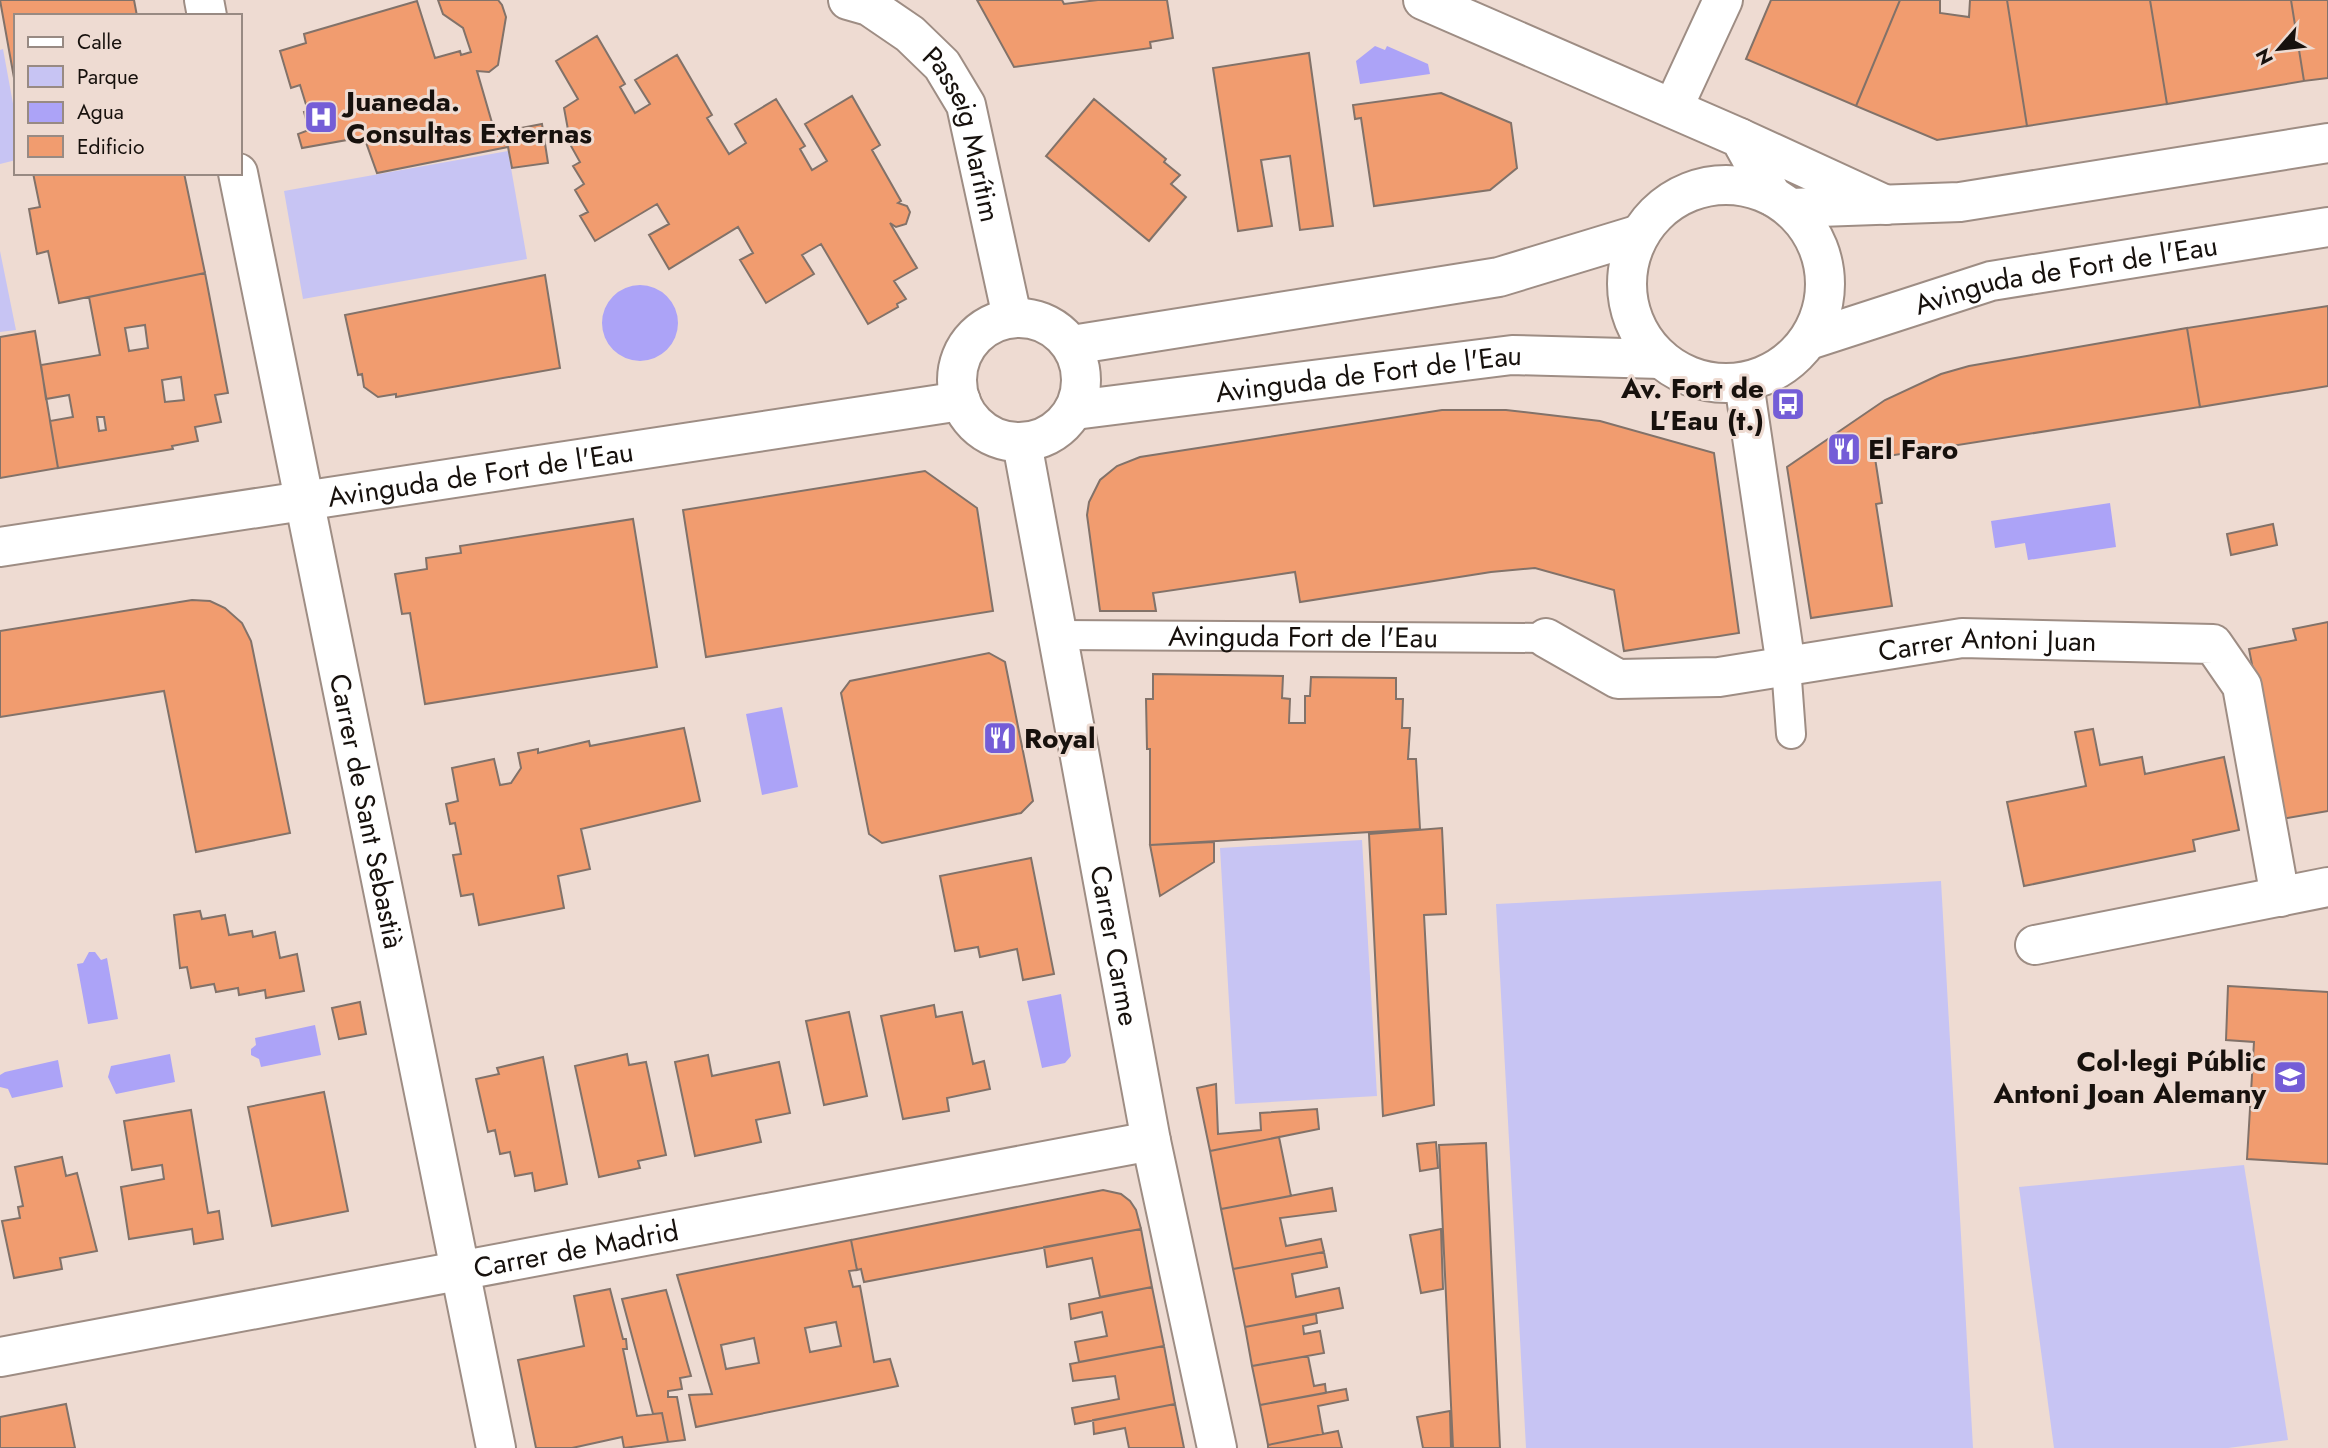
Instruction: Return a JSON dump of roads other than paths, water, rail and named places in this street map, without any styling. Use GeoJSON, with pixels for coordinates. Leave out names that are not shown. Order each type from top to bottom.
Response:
{"type":"FeatureCollection","features":[{"type":"Feature","properties":{"kind":"street","name":"Passeig Marítim"},"geometry":{"type":"LineString","coordinates":[[848,0],[869,6],[910,34],[942,65],[966,105],[1012,317]]}},
{"type":"Feature","properties":{"kind":"street"},"geometry":{"type":"LineString","coordinates":[[1423,0],[1525,42],[1886,205]]}},
{"type":"Feature","properties":{"kind":"street"},"geometry":{"type":"LineString","coordinates":[[1673,108],[1723,0]]}},
{"type":"Feature","properties":{"kind":"street"},"geometry":{"type":"LineString","coordinates":[[1637,235],[1627,283],[1630,312],[1643,338],[1661,359],[1679,372],[1722,384],[1744,383],[1769,374],[1792,360],[1809,340],[1823,307],[1825,271],[1814,236],[1781,202],[1740,138]]}},
{"type":"Feature","properties":{"kind":"street"},"geometry":{"type":"LineString","coordinates":[[1072,345],[1499,277],[1637,235],[1668,203],[1701,187],[1738,185],[1781,202],[1886,205],[1960,202],[2328,143]]}},
{"type":"Feature","properties":{"kind":"street","name":"Carrer de Sant Sebastià"},"geometry":{"type":"LineString","coordinates":[[238,175],[496,1448]]}},
{"type":"Feature","properties":{"kind":"street","name":"Avinguda de Fort de l'Eau"},"geometry":{"type":"LineString","coordinates":[[1809,340],[1991,281],[2328,227]]}},
{"type":"Feature","properties":{"kind":"street"},"geometry":{"type":"LineString","coordinates":[[1012,317],[1031,318],[1055,328],[1072,345],[1082,379],[1075,410],[1045,437],[1022,443],[988,434],[973,421],[961,401],[958,371],[969,342],[986,326],[1012,317]]}},
{"type":"Feature","properties":{"kind":"street","name":"Avinguda de Fort de l'Eau"},"geometry":{"type":"LineString","coordinates":[[1075,410],[1512,355],[1661,359]]}},
{"type":"Feature","properties":{"kind":"street"},"geometry":{"type":"LineString","coordinates":[[1546,638],[1618,679],[1719,677],[1786,667],[1744,383]]}},
{"type":"Feature","properties":{"kind":"street","name":"Avinguda de Fort de l'Eau"},"geometry":{"type":"LineString","coordinates":[[0,547],[961,401]]}},
{"type":"Feature","properties":{"kind":"street","name":"Carrer Carme"},"geometry":{"type":"LineString","coordinates":[[1022,443],[1151,1141],[1217,1448]]}},
{"type":"Feature","properties":{"kind":"street","name":"Carrer Antoni Juan"},"geometry":{"type":"LineString","coordinates":[[1786,667],[1962,638],[2213,644],[2242,686],[2280,897]]}},
{"type":"Feature","properties":{"kind":"street"},"geometry":{"type":"LineString","coordinates":[[2035,945],[2328,887]]}},
{"type":"Feature","properties":{"kind":"street","name":"Carrer de Madrid"},"geometry":{"type":"LineString","coordinates":[[0,1357],[1151,1141]]}},
{"type":"Feature","properties":{"kind":"lane","name":"Avinguda Fort de l'Eau"},"geometry":{"type":"LineString","coordinates":[[1058,635],[1546,638]]}},
{"type":"Feature","properties":{"kind":"lane"},"geometry":{"type":"LineString","coordinates":[[1786,667],[1791,734]]}},
{"type":"Feature","properties":{"kind":"water"},"geometry":{"type":"Polygon","coordinates":[[[1375,46],[1385,50],[1387,46],[1428,64],[1430,74],[1360,84],[1356,61],[1375,46]]]}},
{"type":"Feature","properties":{"kind":"water"},"geometry":{"type":"Polygon","coordinates":[[[640,285],[654,288],[667,296],[675,309],[678,323],[675,337],[667,350],[654,358],[640,361],[626,358],[613,350],[605,337],[602,323],[605,309],[613,296],[626,288],[640,285]]]}},
{"type":"Feature","properties":{"kind":"water"},"geometry":{"type":"Polygon","coordinates":[[[2110,503],[2116,547],[2028,560],[2025,543],[1995,548],[1991,521],[2110,503]]]}},
{"type":"Feature","properties":{"kind":"water"},"geometry":{"type":"Polygon","coordinates":[[[782,707],[798,787],[762,795],[746,714],[782,707]]]}},
{"type":"Feature","properties":{"kind":"water"},"geometry":{"type":"Polygon","coordinates":[[[89,952],[95,952],[101,960],[107,958],[118,1019],[88,1024],[77,964],[83,963],[89,952]]]}},
{"type":"Feature","properties":{"kind":"water"},"geometry":{"type":"Polygon","coordinates":[[[1061,994],[1071,1056],[1065,1063],[1042,1068],[1027,1001],[1061,994]]]}},
{"type":"Feature","properties":{"kind":"water"},"geometry":{"type":"Polygon","coordinates":[[[315,1025],[321,1055],[261,1067],[259,1059],[251,1055],[251,1049],[256,1045],[255,1038],[315,1025]]]}},
{"type":"Feature","properties":{"kind":"water"},"geometry":{"type":"Polygon","coordinates":[[[170,1054],[175,1082],[116,1094],[108,1077],[111,1066],[170,1054]]]}},
{"type":"Feature","properties":{"kind":"water"},"geometry":{"type":"Polygon","coordinates":[[[58,1060],[63,1087],[12,1098],[8,1089],[0,1087],[0,1075],[5,1072],[58,1060]]]}},
{"type":"Feature","properties":{"kind":"place","name":"Juaneda. Consultas Externas"},"geometry":{"type":"Point","coordinates":[321,117]}},
{"type":"Feature","properties":{"kind":"place","name":"Av. Fort de L'Eau (t.)"},"geometry":{"type":"Point","coordinates":[1788,404]}},
{"type":"Feature","properties":{"kind":"place","name":"El Faro"},"geometry":{"type":"Point","coordinates":[1844,449]}},
{"type":"Feature","properties":{"kind":"place","name":"Royal"},"geometry":{"type":"Point","coordinates":[1000,738]}},
{"type":"Feature","properties":{"kind":"place","name":"Col·legi Públic Antoni Joan Alemany"},"geometry":{"type":"Point","coordinates":[2290,1077]}}]}
